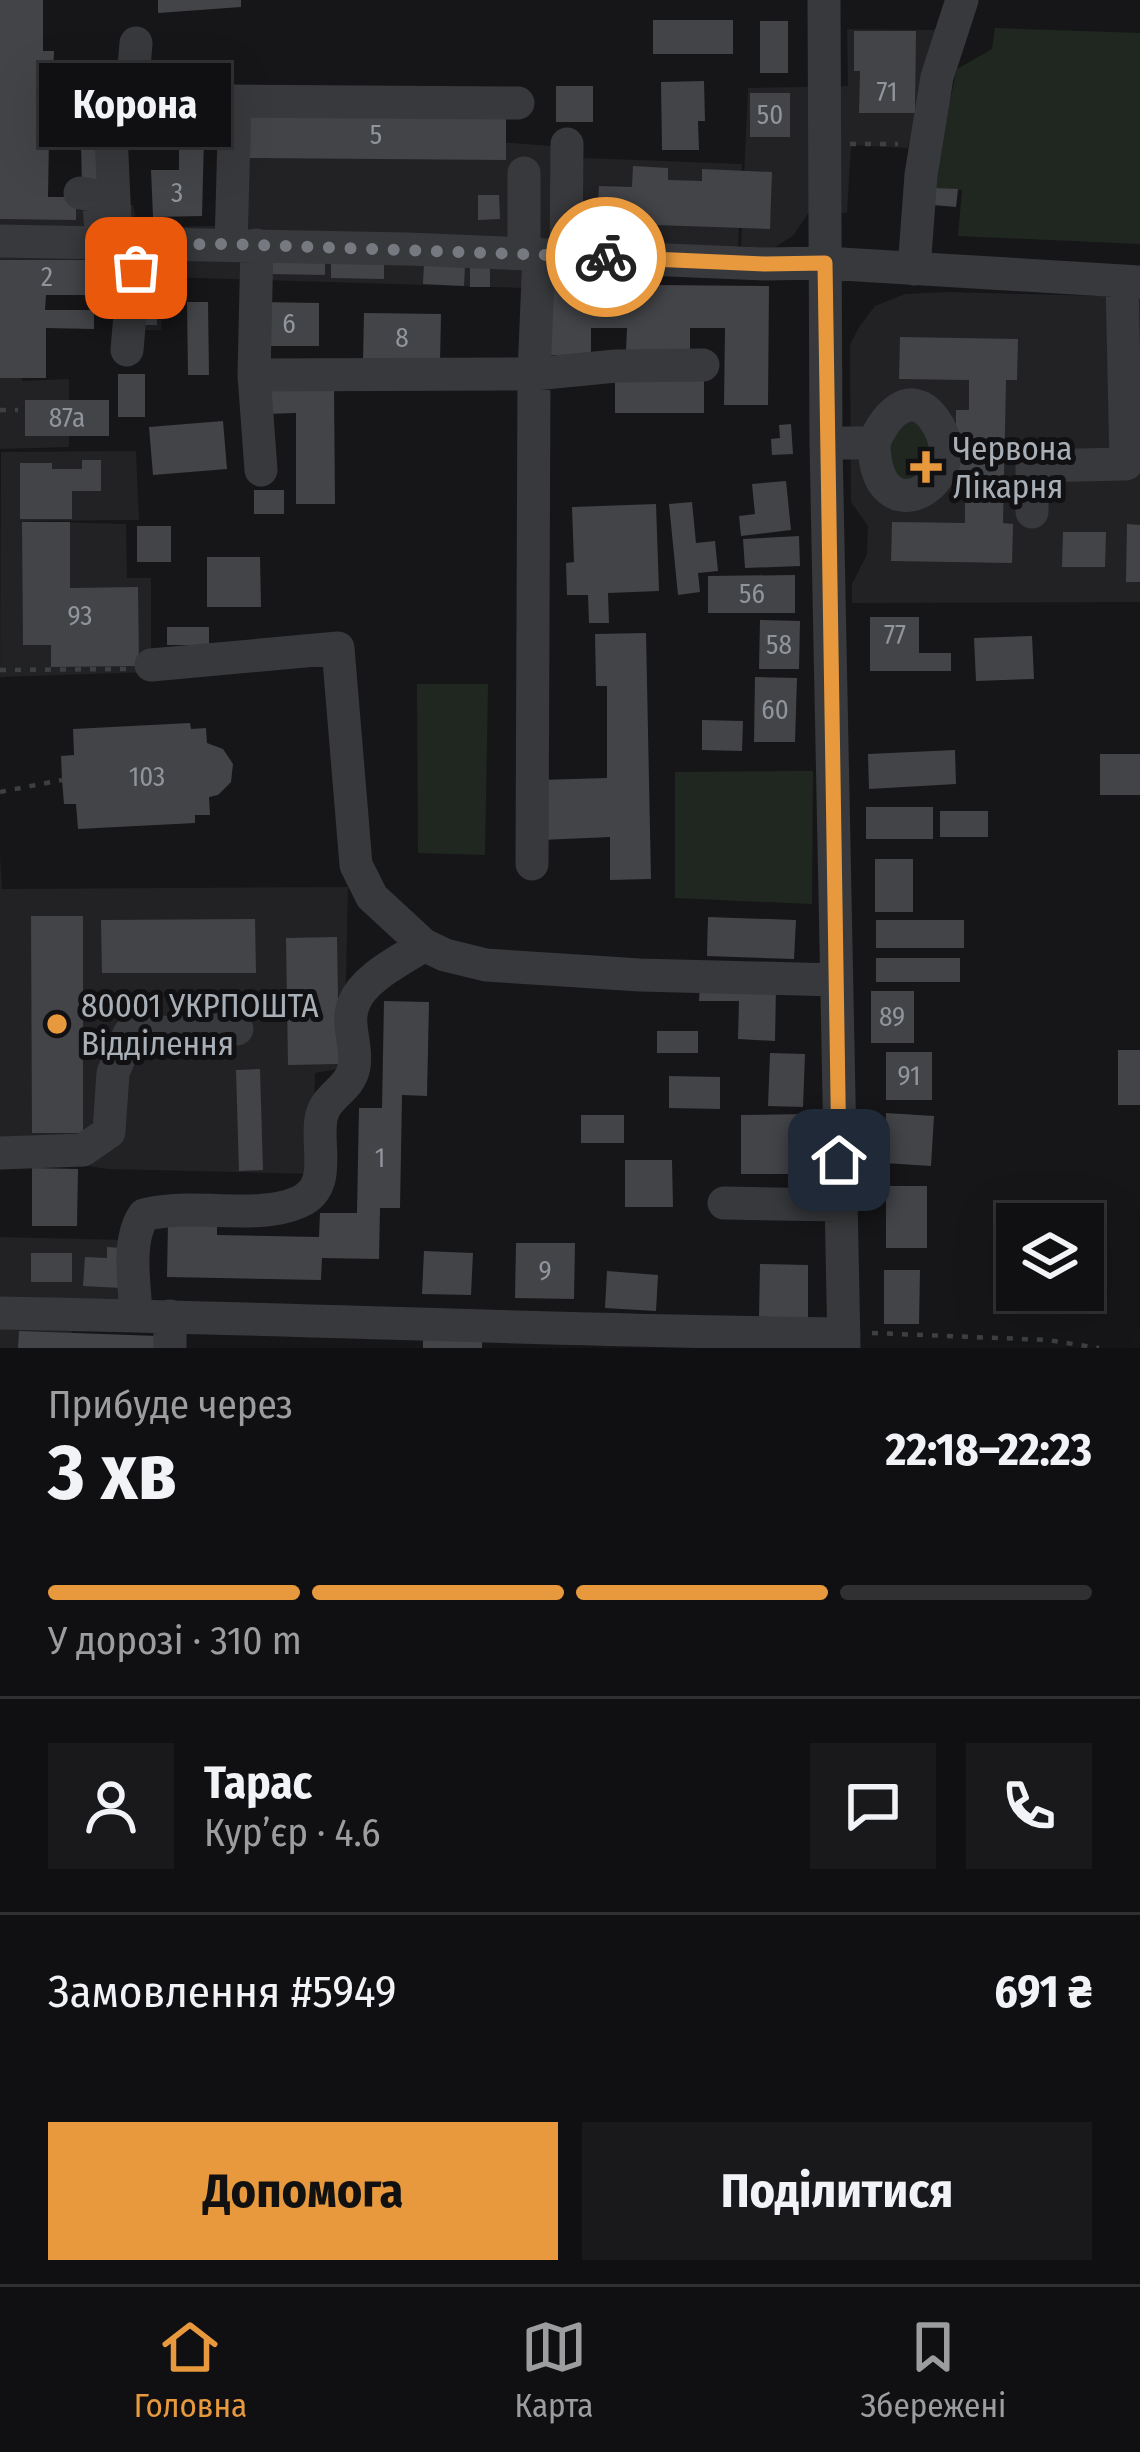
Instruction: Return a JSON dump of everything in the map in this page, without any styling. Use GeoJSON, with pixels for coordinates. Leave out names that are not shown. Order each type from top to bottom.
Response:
{"type":"FeatureCollection","features":[{"type":"Feature","properties":{"kind":"street"},"geometry":{"type":"LineString","coordinates":[[0,1313],[158,1326],[615,1332],[844,1341],[826,443],[824,0]]}},
{"type":"Feature","properties":{"kind":"street"},"geometry":{"type":"LineString","coordinates":[[914,269],[921,175],[937,77],[962,0]]}},
{"type":"Feature","properties":{"kind":"street"},"geometry":{"type":"LineString","coordinates":[[127,350],[110,111],[119,93],[134,80],[136,43]]}},
{"type":"Feature","properties":{"kind":"street"},"geometry":{"type":"LineString","coordinates":[[261,470],[236,101],[518,103]]}},
{"type":"Feature","properties":{"kind":"street"},"geometry":{"type":"LineString","coordinates":[[532,864],[534,374],[543,254],[567,144]]}},
{"type":"Feature","properties":{"kind":"street"},"geometry":{"type":"LineString","coordinates":[[524,173],[543,254]]}},
{"type":"Feature","properties":{"kind":"street"},"geometry":{"type":"LineString","coordinates":[[80,193],[99,201],[118,245]]}},
{"type":"Feature","properties":{"kind":"street"},"geometry":{"type":"LineString","coordinates":[[0,241],[825,263],[1131,282],[1126,464],[1032,466],[1032,512]]}},
{"type":"Feature","properties":{"kind":"street"},"geometry":{"type":"LineString","coordinates":[[254,375],[534,374],[616,366],[703,365]]}},
{"type":"Feature","properties":{"kind":"street"},"geometry":{"type":"LineString","coordinates":[[826,443],[874,443]]}},
{"type":"Feature","properties":{"kind":"street"},"geometry":{"type":"LineString","coordinates":[[151,665],[338,648],[356,866],[372,897],[424,945],[486,965],[836,980]]}},
{"type":"Feature","properties":{"kind":"street"},"geometry":{"type":"LineString","coordinates":[[158,1326],[134,1244],[136,1226],[144,1215],[169,1210],[276,1209],[313,1195],[321,1178],[321,1115],[330,1098],[347,1084],[355,1064],[350,1021],[354,1002],[364,986],[424,945]]}},
{"type":"Feature","properties":{"kind":"street"},"geometry":{"type":"LineString","coordinates":[[0,1154],[83,1150],[109,1132],[113,1073],[129,1034],[237,1029]]}},
{"type":"Feature","properties":{"kind":"street"},"geometry":{"type":"LineString","coordinates":[[724,1203],[840,1205]]}},
{"type":"Feature","properties":{"kind":"path"},"geometry":{"type":"LineString","coordinates":[[844,144],[926,147]]}},
{"type":"Feature","properties":{"kind":"path"},"geometry":{"type":"LineString","coordinates":[[0,410],[18,410]]}},
{"type":"Feature","properties":{"kind":"path"},"geometry":{"type":"LineString","coordinates":[[0,670],[151,665]]}},
{"type":"Feature","properties":{"kind":"path"},"geometry":{"type":"LineString","coordinates":[[0,792],[62,780]]}},
{"type":"Feature","properties":{"kind":"path"},"geometry":{"type":"LineString","coordinates":[[844,1341],[966,1335],[1099,1348]]}},
{"type":"Feature","properties":{"kind":"shaded area"},"geometry":{"type":"Polygon","coordinates":[[[0,0],[19,203],[133,205],[138,227],[215,226],[240,208],[238,140],[497,142],[552,146],[553,241],[524,288],[164,277],[161,330],[127,330],[126,301],[87,302],[87,275],[21,275],[22,381],[69,379],[69,447],[0,449],[0,0]]]}},
{"type":"Feature","properties":{"kind":"shaded area"},"geometry":{"type":"Polygon","coordinates":[[[995,28],[1140,33],[1140,244],[958,236],[962,190],[930,188],[957,69],[992,49],[995,28]]]}},
{"type":"Feature","properties":{"kind":"shaded area"},"geometry":{"type":"Polygon","coordinates":[[[847,29],[937,30],[908,148],[851,145],[847,213],[809,212],[793,236],[772,249],[741,246],[748,88],[848,86],[847,29]]]}},
{"type":"Feature","properties":{"kind":"shaded area"},"geometry":{"type":"Polygon","coordinates":[[[557,157],[742,164],[738,248],[558,241],[557,157]]]}},
{"type":"Feature","properties":{"kind":"shaded area"},"geometry":{"type":"Polygon","coordinates":[[[905,294],[1140,297],[1140,602],[852,603],[852,584],[867,554],[868,526],[851,502],[850,345],[875,306],[905,294]]]}},
{"type":"Feature","properties":{"kind":"shaded area"},"geometry":{"type":"Polygon","coordinates":[[[916,415],[935,449],[918,481],[894,480],[886,436],[916,415]]]}},
{"type":"Feature","properties":{"kind":"shaded area"},"geometry":{"type":"Polygon","coordinates":[[[136,451],[139,520],[12,521],[126,524],[127,578],[151,578],[151,672],[0,677],[1,452],[136,451]]]}},
{"type":"Feature","properties":{"kind":"shaded area"},"geometry":{"type":"Polygon","coordinates":[[[417,684],[488,684],[485,855],[418,853],[417,684]]]}},
{"type":"Feature","properties":{"kind":"shaded area"},"geometry":{"type":"Polygon","coordinates":[[[813,771],[812,904],[675,898],[675,772],[813,771]]]}},
{"type":"Feature","properties":{"kind":"shaded area"},"geometry":{"type":"Polygon","coordinates":[[[0,856],[2,889],[348,887],[344,1068],[315,1073],[313,1174],[108,1169],[0,1153],[0,856]]]}},
{"type":"Feature","properties":{"kind":"shaded area"},"geometry":{"type":"Polygon","coordinates":[[[0,1237],[126,1240],[127,1328],[73,1325],[71,1348],[0,1348],[0,1237]]]}},
{"type":"Feature","properties":{"kind":"building"},"geometry":{"type":"Polygon","coordinates":[[[0,0],[43,0],[43,51],[54,51],[53,76],[44,76],[44,104],[56,104],[56,116],[45,116],[48,197],[76,197],[76,220],[0,219],[0,0]]]}},
{"type":"Feature","properties":{"kind":"building"},"geometry":{"type":"Polygon","coordinates":[[[158,0],[241,0],[241,7],[158,13],[158,0]]]}},
{"type":"Feature","properties":{"kind":"building"},"geometry":{"type":"Polygon","coordinates":[[[653,20],[733,20],[733,54],[653,54],[653,20]]]}},
{"type":"Feature","properties":{"kind":"building"},"geometry":{"type":"Polygon","coordinates":[[[760,21],[788,21],[788,73],[760,73],[760,21]]]}},
{"type":"Feature","properties":{"kind":"building"},"geometry":{"type":"Polygon","coordinates":[[[854,31],[916,31],[915,113],[859,113],[854,31]]]}},
{"type":"Feature","properties":{"kind":"building"},"geometry":{"type":"Polygon","coordinates":[[[704,81],[705,121],[698,121],[699,150],[662,150],[661,82],[704,81]]]}},
{"type":"Feature","properties":{"kind":"building"},"geometry":{"type":"Polygon","coordinates":[[[556,86],[593,86],[593,122],[556,122],[556,86]]]}},
{"type":"Feature","properties":{"kind":"building"},"geometry":{"type":"Polygon","coordinates":[[[750,93],[790,93],[790,137],[750,137],[750,93]]]}},
{"type":"Feature","properties":{"kind":"building"},"geometry":{"type":"Polygon","coordinates":[[[246,109],[506,111],[506,160],[246,158],[246,109]]]}},
{"type":"Feature","properties":{"kind":"building"},"geometry":{"type":"Polygon","coordinates":[[[179,137],[204,137],[202,216],[153,217],[151,170],[179,170],[179,137]]]}},
{"type":"Feature","properties":{"kind":"building"},"geometry":{"type":"Polygon","coordinates":[[[108,142],[109,189],[82,189],[81,143],[108,142]]]}},
{"type":"Feature","properties":{"kind":"building"},"geometry":{"type":"Polygon","coordinates":[[[633,166],[668,168],[668,180],[702,181],[702,169],[772,172],[770,229],[597,223],[599,186],[632,187],[633,166]]]}},
{"type":"Feature","properties":{"kind":"building"},"geometry":{"type":"Polygon","coordinates":[[[934,188],[958,189],[956,207],[933,205],[934,188]]]}},
{"type":"Feature","properties":{"kind":"building"},"geometry":{"type":"Polygon","coordinates":[[[478,195],[499,195],[500,219],[478,220],[478,195]]]}},
{"type":"Feature","properties":{"kind":"building"},"geometry":{"type":"Polygon","coordinates":[[[267,258],[325,259],[325,275],[267,274],[267,258]]]}},
{"type":"Feature","properties":{"kind":"building"},"geometry":{"type":"Polygon","coordinates":[[[331,259],[384,260],[384,279],[331,278],[331,259]]]}},
{"type":"Feature","properties":{"kind":"building"},"geometry":{"type":"Polygon","coordinates":[[[0,260],[94,260],[94,295],[46,295],[45,310],[94,310],[94,329],[46,328],[46,378],[0,378],[0,260]]]}},
{"type":"Feature","properties":{"kind":"building"},"geometry":{"type":"Polygon","coordinates":[[[424,263],[465,265],[464,286],[423,284],[424,263]]]}},
{"type":"Feature","properties":{"kind":"building"},"geometry":{"type":"Polygon","coordinates":[[[100,267],[118,268],[117,290],[100,290],[100,267]]]}},
{"type":"Feature","properties":{"kind":"building"},"geometry":{"type":"Polygon","coordinates":[[[470,267],[490,267],[490,287],[470,287],[470,267]]]}},
{"type":"Feature","properties":{"kind":"building"},"geometry":{"type":"Polygon","coordinates":[[[139,273],[157,273],[157,325],[139,325],[139,273]]]}},
{"type":"Feature","properties":{"kind":"building"},"geometry":{"type":"Polygon","coordinates":[[[550,284],[769,286],[768,405],[724,405],[725,328],[690,328],[690,351],[626,351],[627,328],[591,328],[591,355],[549,355],[550,284]]]}},
{"type":"Feature","properties":{"kind":"building"},"geometry":{"type":"Polygon","coordinates":[[[187,302],[208,302],[209,375],[188,375],[187,302]]]}},
{"type":"Feature","properties":{"kind":"building"},"geometry":{"type":"Polygon","coordinates":[[[260,302],[319,303],[319,346],[260,346],[260,302]]]}},
{"type":"Feature","properties":{"kind":"building"},"geometry":{"type":"Polygon","coordinates":[[[364,313],[441,314],[440,362],[363,361],[364,313]]]}},
{"type":"Feature","properties":{"kind":"building"},"geometry":{"type":"Polygon","coordinates":[[[900,337],[1018,339],[1017,380],[1006,380],[1003,523],[1013,524],[1012,563],[891,561],[892,522],[965,523],[965,489],[955,489],[956,410],[969,410],[969,380],[899,379],[900,337]]]}},
{"type":"Feature","properties":{"kind":"building"},"geometry":{"type":"Polygon","coordinates":[[[118,374],[145,374],[145,417],[118,417],[118,374]]]}},
{"type":"Feature","properties":{"kind":"building"},"geometry":{"type":"Polygon","coordinates":[[[615,377],[704,377],[704,413],[615,413],[615,377]]]}},
{"type":"Feature","properties":{"kind":"building"},"geometry":{"type":"Polygon","coordinates":[[[265,387],[334,387],[335,504],[296,504],[296,413],[265,414],[265,387]]]}},
{"type":"Feature","properties":{"kind":"building"},"geometry":{"type":"Polygon","coordinates":[[[25,400],[109,400],[109,436],[25,436],[25,400]]]}},
{"type":"Feature","properties":{"kind":"building"},"geometry":{"type":"Polygon","coordinates":[[[223,421],[227,469],[153,475],[149,427],[223,421]]]}},
{"type":"Feature","properties":{"kind":"building"},"geometry":{"type":"Polygon","coordinates":[[[791,424],[793,454],[772,455],[771,439],[780,438],[779,425],[791,424]]]}},
{"type":"Feature","properties":{"kind":"building"},"geometry":{"type":"Polygon","coordinates":[[[82,460],[101,460],[101,491],[72,491],[72,519],[20,519],[20,463],[82,469],[82,460]]]}},
{"type":"Feature","properties":{"kind":"building"},"geometry":{"type":"Polygon","coordinates":[[[786,481],[791,530],[741,536],[739,516],[755,514],[752,484],[786,481]]]}},
{"type":"Feature","properties":{"kind":"building"},"geometry":{"type":"Polygon","coordinates":[[[254,490],[284,490],[284,514],[254,514],[254,490]]]}},
{"type":"Feature","properties":{"kind":"building"},"geometry":{"type":"Polygon","coordinates":[[[692,502],[696,543],[715,541],[718,571],[698,573],[700,592],[678,595],[669,504],[692,502]]]}},
{"type":"Feature","properties":{"kind":"building"},"geometry":{"type":"Polygon","coordinates":[[[656,504],[659,591],[608,593],[609,623],[589,623],[588,595],[567,595],[566,563],[574,562],[572,507],[656,504]]]}},
{"type":"Feature","properties":{"kind":"building"},"geometry":{"type":"Polygon","coordinates":[[[22,522],[70,522],[70,588],[138,587],[139,666],[51,667],[51,645],[23,645],[22,522]]]}},
{"type":"Feature","properties":{"kind":"building"},"geometry":{"type":"Polygon","coordinates":[[[1127,524],[1140,525],[1140,582],[1126,582],[1127,524]]]}},
{"type":"Feature","properties":{"kind":"building"},"geometry":{"type":"Polygon","coordinates":[[[137,526],[171,526],[171,562],[137,562],[137,526]]]}},
{"type":"Feature","properties":{"kind":"building"},"geometry":{"type":"Polygon","coordinates":[[[1063,532],[1106,532],[1105,567],[1062,567],[1063,532]]]}},
{"type":"Feature","properties":{"kind":"building"},"geometry":{"type":"Polygon","coordinates":[[[799,536],[800,566],[745,568],[743,539],[799,536]]]}},
{"type":"Feature","properties":{"kind":"building"},"geometry":{"type":"Polygon","coordinates":[[[207,557],[260,557],[261,607],[207,607],[207,557]]]}},
{"type":"Feature","properties":{"kind":"building"},"geometry":{"type":"Polygon","coordinates":[[[795,575],[795,613],[708,613],[708,576],[795,575]]]}},
{"type":"Feature","properties":{"kind":"building"},"geometry":{"type":"Polygon","coordinates":[[[870,617],[919,617],[919,653],[951,653],[951,671],[870,671],[870,617]]]}},
{"type":"Feature","properties":{"kind":"building"},"geometry":{"type":"Polygon","coordinates":[[[760,620],[800,621],[799,669],[759,669],[760,620]]]}},
{"type":"Feature","properties":{"kind":"building"},"geometry":{"type":"Polygon","coordinates":[[[167,627],[209,627],[209,645],[167,645],[167,627]]]}},
{"type":"Feature","properties":{"kind":"building"},"geometry":{"type":"Polygon","coordinates":[[[646,633],[651,879],[610,880],[610,837],[541,840],[539,780],[607,778],[607,686],[596,686],[595,634],[646,633]]]}},
{"type":"Feature","properties":{"kind":"building"},"geometry":{"type":"Polygon","coordinates":[[[1032,636],[1034,679],[976,681],[974,638],[1032,636]]]}},
{"type":"Feature","properties":{"kind":"building"},"geometry":{"type":"Polygon","coordinates":[[[755,677],[797,678],[795,742],[754,742],[755,677]]]}},
{"type":"Feature","properties":{"kind":"building"},"geometry":{"type":"Polygon","coordinates":[[[702,720],[743,721],[742,751],[702,750],[702,720]]]}},
{"type":"Feature","properties":{"kind":"building"},"geometry":{"type":"Polygon","coordinates":[[[190,723],[191,729],[206,728],[207,743],[223,749],[233,764],[231,782],[209,797],[210,815],[195,815],[195,823],[78,829],[76,804],[64,804],[62,780],[61,756],[74,755],[73,729],[190,723]]]}},
{"type":"Feature","properties":{"kind":"building"},"geometry":{"type":"Polygon","coordinates":[[[955,750],[956,784],[869,789],[868,754],[955,750]]]}},
{"type":"Feature","properties":{"kind":"building"},"geometry":{"type":"Polygon","coordinates":[[[1100,754],[1140,754],[1140,795],[1100,795],[1100,754]]]}},
{"type":"Feature","properties":{"kind":"building"},"geometry":{"type":"Polygon","coordinates":[[[866,807],[933,807],[933,839],[866,839],[866,807]]]}},
{"type":"Feature","properties":{"kind":"building"},"geometry":{"type":"Polygon","coordinates":[[[940,811],[988,811],[988,837],[940,837],[940,811]]]}},
{"type":"Feature","properties":{"kind":"building"},"geometry":{"type":"Polygon","coordinates":[[[875,859],[913,859],[913,912],[875,912],[875,859]]]}},
{"type":"Feature","properties":{"kind":"building","name":"80001 УКРПОШТА Відділення"},"geometry":{"type":"Polygon","coordinates":[[[31,916],[83,916],[83,1133],[32,1133],[31,916]]]}},
{"type":"Feature","properties":{"kind":"building"},"geometry":{"type":"Polygon","coordinates":[[[708,917],[796,920],[794,959],[707,956],[708,917]]]}},
{"type":"Feature","properties":{"kind":"building"},"geometry":{"type":"Polygon","coordinates":[[[255,919],[256,973],[102,973],[101,920],[255,919]]]}},
{"type":"Feature","properties":{"kind":"building"},"geometry":{"type":"Polygon","coordinates":[[[876,920],[964,920],[964,948],[876,948],[876,920]]]}},
{"type":"Feature","properties":{"kind":"building"},"geometry":{"type":"Polygon","coordinates":[[[337,937],[339,1064],[288,1065],[286,938],[337,937]]]}},
{"type":"Feature","properties":{"kind":"building"},"geometry":{"type":"Polygon","coordinates":[[[876,958],[960,958],[960,982],[876,982],[876,958]]]}},
{"type":"Feature","properties":{"kind":"building"},"geometry":{"type":"Polygon","coordinates":[[[700,986],[776,988],[775,1041],[738,1039],[739,1001],[699,1001],[700,986]]]}},
{"type":"Feature","properties":{"kind":"building"},"geometry":{"type":"Polygon","coordinates":[[[871,991],[914,991],[914,1043],[871,1043],[871,991]]]}},
{"type":"Feature","properties":{"kind":"building"},"geometry":{"type":"Polygon","coordinates":[[[384,1001],[429,1002],[427,1096],[402,1095],[400,1208],[380,1208],[379,1259],[322,1258],[321,1280],[167,1277],[168,1223],[217,1224],[217,1235],[319,1237],[320,1213],[357,1213],[359,1108],[382,1108],[384,1001]]]}},
{"type":"Feature","properties":{"kind":"building"},"geometry":{"type":"Polygon","coordinates":[[[657,1031],[698,1031],[698,1053],[657,1053],[657,1031]]]}},
{"type":"Feature","properties":{"kind":"building"},"geometry":{"type":"Polygon","coordinates":[[[1118,1050],[1140,1050],[1140,1105],[1118,1105],[1118,1050]]]}},
{"type":"Feature","properties":{"kind":"building"},"geometry":{"type":"Polygon","coordinates":[[[886,1052],[932,1052],[932,1100],[886,1100],[886,1052]]]}},
{"type":"Feature","properties":{"kind":"building"},"geometry":{"type":"Polygon","coordinates":[[[770,1053],[805,1054],[803,1107],[768,1106],[770,1053]]]}},
{"type":"Feature","properties":{"kind":"building"},"geometry":{"type":"Polygon","coordinates":[[[260,1069],[263,1170],[239,1171],[236,1070],[260,1069]]]}},
{"type":"Feature","properties":{"kind":"building"},"geometry":{"type":"Polygon","coordinates":[[[669,1076],[720,1077],[720,1109],[669,1108],[669,1076]]]}},
{"type":"Feature","properties":{"kind":"building"},"geometry":{"type":"Polygon","coordinates":[[[886,1113],[934,1116],[931,1166],[884,1163],[886,1113]]]}},
{"type":"Feature","properties":{"kind":"building"},"geometry":{"type":"Polygon","coordinates":[[[805,1114],[806,1174],[741,1174],[741,1115],[805,1114]]]}},
{"type":"Feature","properties":{"kind":"building"},"geometry":{"type":"Polygon","coordinates":[[[581,1115],[624,1115],[624,1143],[581,1143],[581,1115]]]}},
{"type":"Feature","properties":{"kind":"building"},"geometry":{"type":"Polygon","coordinates":[[[625,1160],[672,1160],[673,1207],[625,1207],[625,1160]]]}},
{"type":"Feature","properties":{"kind":"building"},"geometry":{"type":"Polygon","coordinates":[[[32,1168],[78,1169],[77,1226],[32,1226],[32,1168]]]}},
{"type":"Feature","properties":{"kind":"building"},"geometry":{"type":"Polygon","coordinates":[[[886,1186],[927,1186],[927,1248],[886,1248],[886,1186]]]}},
{"type":"Feature","properties":{"kind":"building"},"geometry":{"type":"Polygon","coordinates":[[[516,1243],[575,1243],[574,1299],[515,1298],[516,1243]]]}},
{"type":"Feature","properties":{"kind":"building"},"geometry":{"type":"Polygon","coordinates":[[[107,1247],[123,1248],[121,1288],[83,1286],[85,1257],[107,1258],[107,1247]]]}},
{"type":"Feature","properties":{"kind":"building"},"geometry":{"type":"Polygon","coordinates":[[[424,1251],[473,1253],[471,1295],[422,1294],[424,1251]]]}},
{"type":"Feature","properties":{"kind":"building"},"geometry":{"type":"Polygon","coordinates":[[[31,1253],[72,1253],[72,1282],[31,1282],[31,1253]]]}},
{"type":"Feature","properties":{"kind":"building"},"geometry":{"type":"Polygon","coordinates":[[[760,1264],[808,1265],[808,1317],[759,1317],[760,1264]]]}},
{"type":"Feature","properties":{"kind":"building"},"geometry":{"type":"Polygon","coordinates":[[[884,1270],[920,1270],[919,1324],[884,1324],[884,1270]]]}},
{"type":"Feature","properties":{"kind":"building"},"geometry":{"type":"Polygon","coordinates":[[[607,1271],[658,1275],[656,1311],[605,1308],[607,1271]]]}},
{"type":"Feature","properties":{"kind":"building"},"geometry":{"type":"Polygon","coordinates":[[[19,1331],[157,1336],[157,1348],[18,1348],[19,1331]]]}},
{"type":"Feature","properties":{"kind":"building"},"geometry":{"type":"Polygon","coordinates":[[[423,1337],[482,1340],[482,1348],[423,1348],[423,1337]]]}},
{"type":"Feature","properties":{"kind":"way so far"},"geometry":{"type":"LineString","coordinates":[[136,268],[136,245],[606,257]]}},
{"type":"Feature","properties":{"kind":"place","name":"Корона"},"geometry":{"type":"Point","coordinates":[136,268]}},
{"type":"Feature","properties":{"kind":"place","name":"Червона Лікарня"},"geometry":{"type":"Point","coordinates":[926,467]}},
{"type":"Feature","properties":{"kind":"place","name":"80001 УКРПОШТА Відділення"},"geometry":{"type":"Point","coordinates":[57,1024]}},
{"type":"Feature","properties":{"kind":"route"},"geometry":{"type":"LineString","coordinates":[[606,257],[825,263],[839,1160]]}}]}
